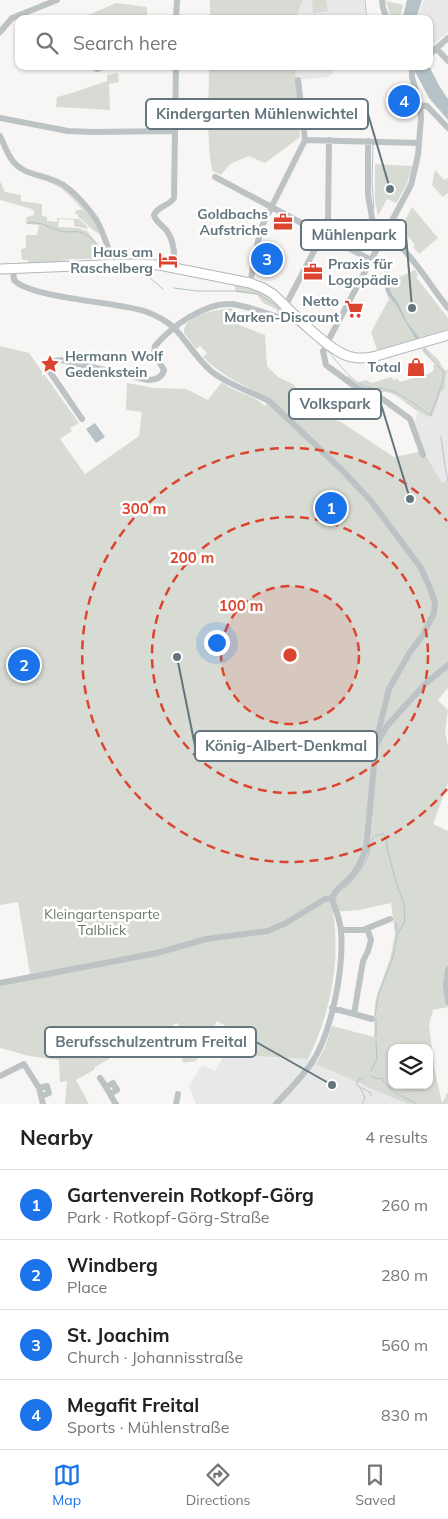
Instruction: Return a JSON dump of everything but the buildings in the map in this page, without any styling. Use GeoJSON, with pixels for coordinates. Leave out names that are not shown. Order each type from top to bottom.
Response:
{"type":"FeatureCollection","features":[{"type":"Feature","properties":{"kind":"main road"},"geometry":{"type":"LineString","coordinates":[[0,269],[146,264],[250,283],[264,288],[326,346],[353,358],[382,355],[448,335]]}},
{"type":"Feature","properties":{"kind":"street"},"geometry":{"type":"LineString","coordinates":[[20,15],[57,0]]}},
{"type":"Feature","properties":{"kind":"street"},"geometry":{"type":"LineString","coordinates":[[176,0],[176,15]]}},
{"type":"Feature","properties":{"kind":"street"},"geometry":{"type":"LineString","coordinates":[[382,0],[386,15]]}},
{"type":"Feature","properties":{"kind":"street"},"geometry":{"type":"LineString","coordinates":[[0,32],[15,17]]}},
{"type":"Feature","properties":{"kind":"street"},"geometry":{"type":"LineString","coordinates":[[433,51],[448,38]]}},
{"type":"Feature","properties":{"kind":"street"},"geometry":{"type":"LineString","coordinates":[[436,48],[448,61]]}},
{"type":"Feature","properties":{"kind":"street"},"geometry":{"type":"LineString","coordinates":[[174,268],[175,254],[171,239],[165,228],[156,220],[154,214],[174,198],[176,70]]}},
{"type":"Feature","properties":{"kind":"street"},"geometry":{"type":"LineString","coordinates":[[413,70],[412,77],[420,106],[421,118],[419,143],[411,185],[323,351],[323,357],[326,365],[356,388],[384,400],[410,419],[423,455]]}},
{"type":"Feature","properties":{"kind":"street"},"geometry":{"type":"LineString","coordinates":[[250,283],[262,226],[305,140],[298,80]]}},
{"type":"Feature","properties":{"kind":"street"},"geometry":{"type":"LineString","coordinates":[[420,106],[426,106],[448,128]]}},
{"type":"Feature","properties":{"kind":"street"},"geometry":{"type":"LineString","coordinates":[[0,118],[68,131],[175,131]]}},
{"type":"Feature","properties":{"kind":"street"},"geometry":{"type":"LineString","coordinates":[[0,130],[7,152]]}},
{"type":"Feature","properties":{"kind":"street"},"geometry":{"type":"LineString","coordinates":[[0,136],[14,163],[25,172],[53,179],[70,190],[92,214],[98,223],[113,261],[112,264]]}},
{"type":"Feature","properties":{"kind":"street"},"geometry":{"type":"LineString","coordinates":[[305,140],[419,143]]}},
{"type":"Feature","properties":{"kind":"street"},"geometry":{"type":"LineString","coordinates":[[284,305],[288,301],[323,235],[328,220],[330,140]]}},
{"type":"Feature","properties":{"kind":"street"},"geometry":{"type":"LineString","coordinates":[[368,141],[368,195],[374,235],[376,241],[380,244]]}},
{"type":"Feature","properties":{"kind":"street"},"geometry":{"type":"LineString","coordinates":[[215,177],[371,260]]}},
{"type":"Feature","properties":{"kind":"street"},"geometry":{"type":"LineString","coordinates":[[386,233],[400,246],[448,308]]}},
{"type":"Feature","properties":{"kind":"street"},"geometry":{"type":"LineString","coordinates":[[13,268],[14,280],[22,286],[56,296],[125,306],[144,311],[175,328],[196,356],[213,372],[236,386],[269,401],[342,470],[375,507],[420,568],[435,603],[434,613],[423,635],[410,652],[389,689],[379,729],[382,734]]}},
{"type":"Feature","properties":{"kind":"street"},"geometry":{"type":"LineString","coordinates":[[82,419],[50,372],[50,366],[55,361],[61,360],[155,380],[163,374],[164,370],[154,354],[155,346],[170,331],[196,313],[215,306],[238,305],[286,319]]}},
{"type":"Feature","properties":{"kind":"street"},"geometry":{"type":"LineString","coordinates":[[276,1104],[306,1071],[315,1057],[327,1027],[341,959],[341,930],[332,898],[358,867],[366,849],[376,746],[382,734],[395,717],[426,683],[448,665]]}},
{"type":"Feature","properties":{"kind":"street"},"geometry":{"type":"LineString","coordinates":[[0,983],[157,953],[206,939],[274,929],[325,899],[332,898]]}},
{"type":"Feature","properties":{"kind":"street"},"geometry":{"type":"LineString","coordinates":[[341,930],[364,930],[390,919]]}},
{"type":"Feature","properties":{"kind":"street"},"geometry":{"type":"LineString","coordinates":[[354,1014],[363,961],[371,940],[367,928]]}},
{"type":"Feature","properties":{"kind":"street"},"geometry":{"type":"LineString","coordinates":[[448,969],[446,985],[448,1002]]}},
{"type":"Feature","properties":{"kind":"street"},"geometry":{"type":"LineString","coordinates":[[332,1008],[372,1019]]}},
{"type":"Feature","properties":{"kind":"street"},"geometry":{"type":"LineString","coordinates":[[0,1076],[24,1064],[39,1088],[43,1104]]}},
{"type":"Feature","properties":{"kind":"street"},"geometry":{"type":"LineString","coordinates":[[100,1078],[106,1087],[113,1083],[117,1090],[110,1094],[116,1104]]}},
{"type":"Feature","properties":{"kind":"street"},"geometry":{"type":"LineString","coordinates":[[176,1104],[178,1094]]}},
{"type":"Feature","properties":{"kind":"shaded area"},"geometry":{"type":"Polygon","coordinates":[[[303,0],[364,0],[366,15],[297,15],[303,0]]]}},
{"type":"Feature","properties":{"kind":"shaded area"},"geometry":{"type":"Polygon","coordinates":[[[407,0],[422,0],[417,15],[403,15],[407,0]]]}},
{"type":"Feature","properties":{"kind":"shaded area"},"geometry":{"type":"Polygon","coordinates":[[[424,0],[448,0],[448,32],[433,45],[433,15],[418,15],[424,0]]]}},
{"type":"Feature","properties":{"kind":"shaded area"},"geometry":{"type":"Polygon","coordinates":[[[295,70],[333,70],[333,73],[328,77],[296,80],[295,70]]]}},
{"type":"Feature","properties":{"kind":"shaded area"},"geometry":{"type":"Polygon","coordinates":[[[414,70],[431,70],[448,99],[448,120],[429,98],[414,70]]]}},
{"type":"Feature","properties":{"kind":"shaded area"},"geometry":{"type":"Polygon","coordinates":[[[388,283],[391,293],[407,322],[419,338],[416,339],[388,294],[385,284],[388,283]]]}},
{"type":"Feature","properties":{"kind":"shaded area"},"geometry":{"type":"Polygon","coordinates":[[[448,369],[448,480],[442,484],[423,451],[414,425],[417,412],[422,413],[442,374],[448,369]]]}},
{"type":"Feature","properties":{"kind":"shaded area"},"geometry":{"type":"Polygon","coordinates":[[[95,423],[105,437],[96,443],[86,429],[95,423]]]}},
{"type":"Feature","properties":{"kind":"shaded area"},"geometry":{"type":"Polygon","coordinates":[[[224,1055],[308,1059],[407,1104],[196,1104],[189,1086],[202,1065],[215,1071],[224,1055]]]}},
{"type":"Feature","properties":{"kind":"green space"},"geometry":{"type":"Polygon","coordinates":[[[210,0],[303,0],[297,15],[210,15],[210,0]]]}},
{"type":"Feature","properties":{"kind":"green space"},"geometry":{"type":"Polygon","coordinates":[[[312,0],[326,0],[328,11],[313,13],[312,0]]]}},
{"type":"Feature","properties":{"kind":"green space"},"geometry":{"type":"Polygon","coordinates":[[[386,1],[403,5],[401,15],[390,15],[386,1]]]}},
{"type":"Feature","properties":{"kind":"green space"},"geometry":{"type":"Polygon","coordinates":[[[116,3],[147,7],[147,15],[88,15],[116,3]]]}},
{"type":"Feature","properties":{"kind":"green space"},"geometry":{"type":"Polygon","coordinates":[[[209,70],[295,70],[300,137],[265,163],[249,156],[230,164],[221,175],[212,171],[208,132],[209,70]]]}},
{"type":"Feature","properties":{"kind":"green space"},"geometry":{"type":"Polygon","coordinates":[[[118,73],[119,82],[109,84],[110,110],[56,107],[57,97],[107,81],[107,75],[118,73]]]}},
{"type":"Feature","properties":{"kind":"green space"},"geometry":{"type":"Polygon","coordinates":[[[375,164],[412,166],[407,184],[397,202],[387,199],[378,216],[375,201],[375,164]]]}},
{"type":"Feature","properties":{"kind":"green space"},"geometry":{"type":"Polygon","coordinates":[[[435,170],[444,180],[448,178],[448,193],[443,197],[432,185],[435,170]]]}},
{"type":"Feature","properties":{"kind":"green space"},"geometry":{"type":"Polygon","coordinates":[[[0,181],[5,192],[21,195],[21,201],[42,204],[42,216],[47,217],[47,221],[57,222],[57,218],[79,219],[88,229],[74,226],[74,220],[59,219],[58,227],[77,228],[87,231],[105,252],[106,256],[103,259],[70,259],[58,262],[28,263],[28,260],[22,260],[21,249],[26,248],[26,235],[37,235],[39,225],[27,224],[27,217],[34,215],[32,209],[0,200],[0,181]]]}},
{"type":"Feature","properties":{"kind":"green space"},"geometry":{"type":"Polygon","coordinates":[[[48,181],[59,186],[77,201],[94,222],[100,234],[78,217],[78,214],[75,214],[76,210],[83,210],[71,197],[48,181]]]}},
{"type":"Feature","properties":{"kind":"green space"},"geometry":{"type":"Polygon","coordinates":[[[412,207],[438,238],[419,254],[413,247],[415,245],[401,228],[412,207]]]}},
{"type":"Feature","properties":{"kind":"green space"},"geometry":{"type":"Polygon","coordinates":[[[378,258],[390,265],[390,281],[415,270],[418,275],[416,277],[448,318],[448,329],[377,350],[371,332],[389,299],[385,290],[385,272],[374,266],[378,258]]]}},
{"type":"Feature","properties":{"kind":"green space"},"geometry":{"type":"Polygon","coordinates":[[[234,284],[264,294],[287,316],[285,318],[276,309],[263,303],[257,295],[236,292],[234,284]]]}},
{"type":"Feature","properties":{"kind":"green space","name":"Kleingartensparte Talblick"},"geometry":{"type":"Polygon","coordinates":[[[232,308],[239,325],[265,335],[267,366],[278,377],[293,384],[314,414],[341,422],[394,457],[423,451],[442,483],[448,480],[448,688],[438,700],[448,710],[445,733],[448,746],[448,783],[433,824],[448,831],[448,1007],[433,1010],[429,1025],[431,1044],[388,1044],[388,1089],[433,1089],[433,1058],[442,1103],[448,1092],[448,1104],[407,1104],[316,1064],[325,1047],[332,1026],[374,1037],[375,1003],[390,959],[395,934],[391,903],[359,910],[333,912],[336,950],[332,988],[316,1042],[308,1059],[235,1055],[224,1025],[217,1021],[196,1061],[183,1063],[178,1023],[173,1025],[166,1041],[138,1042],[76,1080],[89,1104],[65,1104],[67,1081],[60,1082],[59,1060],[29,1056],[0,1048],[0,980],[30,974],[18,902],[0,905],[0,346],[29,353],[79,423],[70,428],[72,431],[60,439],[85,474],[139,436],[142,412],[126,410],[127,383],[154,388],[186,389],[208,400],[222,382],[230,388],[256,399],[265,406],[269,399],[235,381],[211,365],[203,357],[207,353],[200,346],[196,349],[184,333],[189,321],[210,312],[232,308]]]}},
{"type":"Feature","properties":{"kind":"green space"},"geometry":{"type":"Polygon","coordinates":[[[426,348],[438,359],[445,371],[447,370],[444,390],[441,392],[433,415],[430,417],[393,394],[381,392],[376,394],[357,388],[346,378],[348,376],[357,383],[366,380],[372,383],[391,377],[400,382],[431,373],[435,364],[423,352],[422,349],[426,348]]]}},
{"type":"Feature","properties":{"kind":"waterway"},"geometry":{"type":"LineString","coordinates":[[365,0],[367,15]]}},
{"type":"Feature","properties":{"kind":"waterway"},"geometry":{"type":"LineString","coordinates":[[373,145],[372,182],[374,209]]}},
{"type":"Feature","properties":{"kind":"waterway"},"geometry":{"type":"LineString","coordinates":[[27,223],[37,223],[61,231],[84,234],[91,238],[104,258]]}},
{"type":"Feature","properties":{"kind":"waterway"},"geometry":{"type":"LineString","coordinates":[[376,225],[379,237]]}},
{"type":"Feature","properties":{"kind":"waterway"},"geometry":{"type":"LineString","coordinates":[[129,269],[141,270],[163,289]]}},
{"type":"Feature","properties":{"kind":"waterway"},"geometry":{"type":"LineString","coordinates":[[174,288],[258,294],[274,304],[285,315]]}},
{"type":"Feature","properties":{"kind":"waterway"},"geometry":{"type":"LineString","coordinates":[[288,318],[324,347]]}},
{"type":"Feature","properties":{"kind":"waterway"},"geometry":{"type":"LineString","coordinates":[[424,348],[444,372],[442,384],[431,414]]}},
{"type":"Feature","properties":{"kind":"waterway"},"geometry":{"type":"LineString","coordinates":[[327,350],[352,378],[358,383],[372,388]]}},
{"type":"Feature","properties":{"kind":"waterway"},"geometry":{"type":"LineString","coordinates":[[378,388],[399,394],[432,416]]}},
{"type":"Feature","properties":{"kind":"waterway"},"geometry":{"type":"LineString","coordinates":[[441,436],[448,482]]}},
{"type":"Feature","properties":{"kind":"waterway"},"geometry":{"type":"LineString","coordinates":[[375,836],[383,834],[386,836],[396,882],[404,904],[405,921],[397,935]]}},
{"type":"Feature","properties":{"kind":"waterway"},"geometry":{"type":"LineString","coordinates":[[344,889],[364,865],[373,837]]}},
{"type":"Feature","properties":{"kind":"waterway"},"geometry":{"type":"LineString","coordinates":[[396,923],[397,932]]}},
{"type":"Feature","properties":{"kind":"waterway"},"geometry":{"type":"LineString","coordinates":[[375,1016],[378,996],[393,957],[397,936]]}},
{"type":"Feature","properties":{"kind":"waterway"},"geometry":{"type":"LineString","coordinates":[[376,1019],[376,1037]]}},
{"type":"Feature","properties":{"kind":"waterway"},"geometry":{"type":"LineString","coordinates":[[371,1071],[377,1059],[376,1041]]}},
{"type":"Feature","properties":{"kind":"waterway"},"geometry":{"type":"LineString","coordinates":[[372,1076],[377,1079],[381,1078],[384,1082]]}},
{"type":"Feature","properties":{"kind":"waterway"},"geometry":{"type":"LineString","coordinates":[[362,1104],[365,1098],[360,1087],[356,1084],[358,1080],[363,1078]]}},
{"type":"Feature","properties":{"kind":"waterway"},"geometry":{"type":"LineString","coordinates":[[386,1084],[404,1098],[417,1104]]}},
{"type":"Feature","properties":{"kind":"waterway"},"geometry":{"type":"LineString","coordinates":[[362,1088],[371,1093],[371,1096]]}},
{"type":"Feature","properties":{"kind":"place","name":"Megafit Freital"},"geometry":{"type":"Point","coordinates":[404,101]}},
{"type":"Feature","properties":{"kind":"place","name":"Kindergarten Mühlenwichtel"},"geometry":{"type":"Point","coordinates":[390,189]}},
{"type":"Feature","properties":{"kind":"place","name":"Goldbachs Aufstriche"},"geometry":{"type":"Point","coordinates":[283,222]}},
{"type":"Feature","properties":{"kind":"place","name":"St. Joachim"},"geometry":{"type":"Point","coordinates":[267,259]}},
{"type":"Feature","properties":{"kind":"place","name":"Haus am Raschelberg"},"geometry":{"type":"Point","coordinates":[168,260]}},
{"type":"Feature","properties":{"kind":"place","name":"Praxis für Logopädie"},"geometry":{"type":"Point","coordinates":[313,272]}},
{"type":"Feature","properties":{"kind":"place","name":"Mühlenpark"},"geometry":{"type":"Point","coordinates":[412,308]}},
{"type":"Feature","properties":{"kind":"place","name":"Netto Marken-Discount"},"geometry":{"type":"Point","coordinates":[354,309]}},
{"type":"Feature","properties":{"kind":"place","name":"Hermann Wolf Gedenkstein"},"geometry":{"type":"Point","coordinates":[50,364]}},
{"type":"Feature","properties":{"kind":"place","name":"Total"},"geometry":{"type":"Point","coordinates":[416,367]}},
{"type":"Feature","properties":{"kind":"place","name":"Volkspark"},"geometry":{"type":"Point","coordinates":[410,499]}},
{"type":"Feature","properties":{"kind":"place","name":"Gartenverein Rotkopf-Görg"},"geometry":{"type":"Point","coordinates":[331,508]}},
{"type":"Feature","properties":{"kind":"place","name":"König-Albert-Denkmal"},"geometry":{"type":"Point","coordinates":[177,657]}},
{"type":"Feature","properties":{"kind":"place","name":"Windberg"},"geometry":{"type":"Point","coordinates":[24,665]}},
{"type":"Feature","properties":{"kind":"place","name":"Berufsschulzentrum Freital"},"geometry":{"type":"Point","coordinates":[332,1085]}}]}
